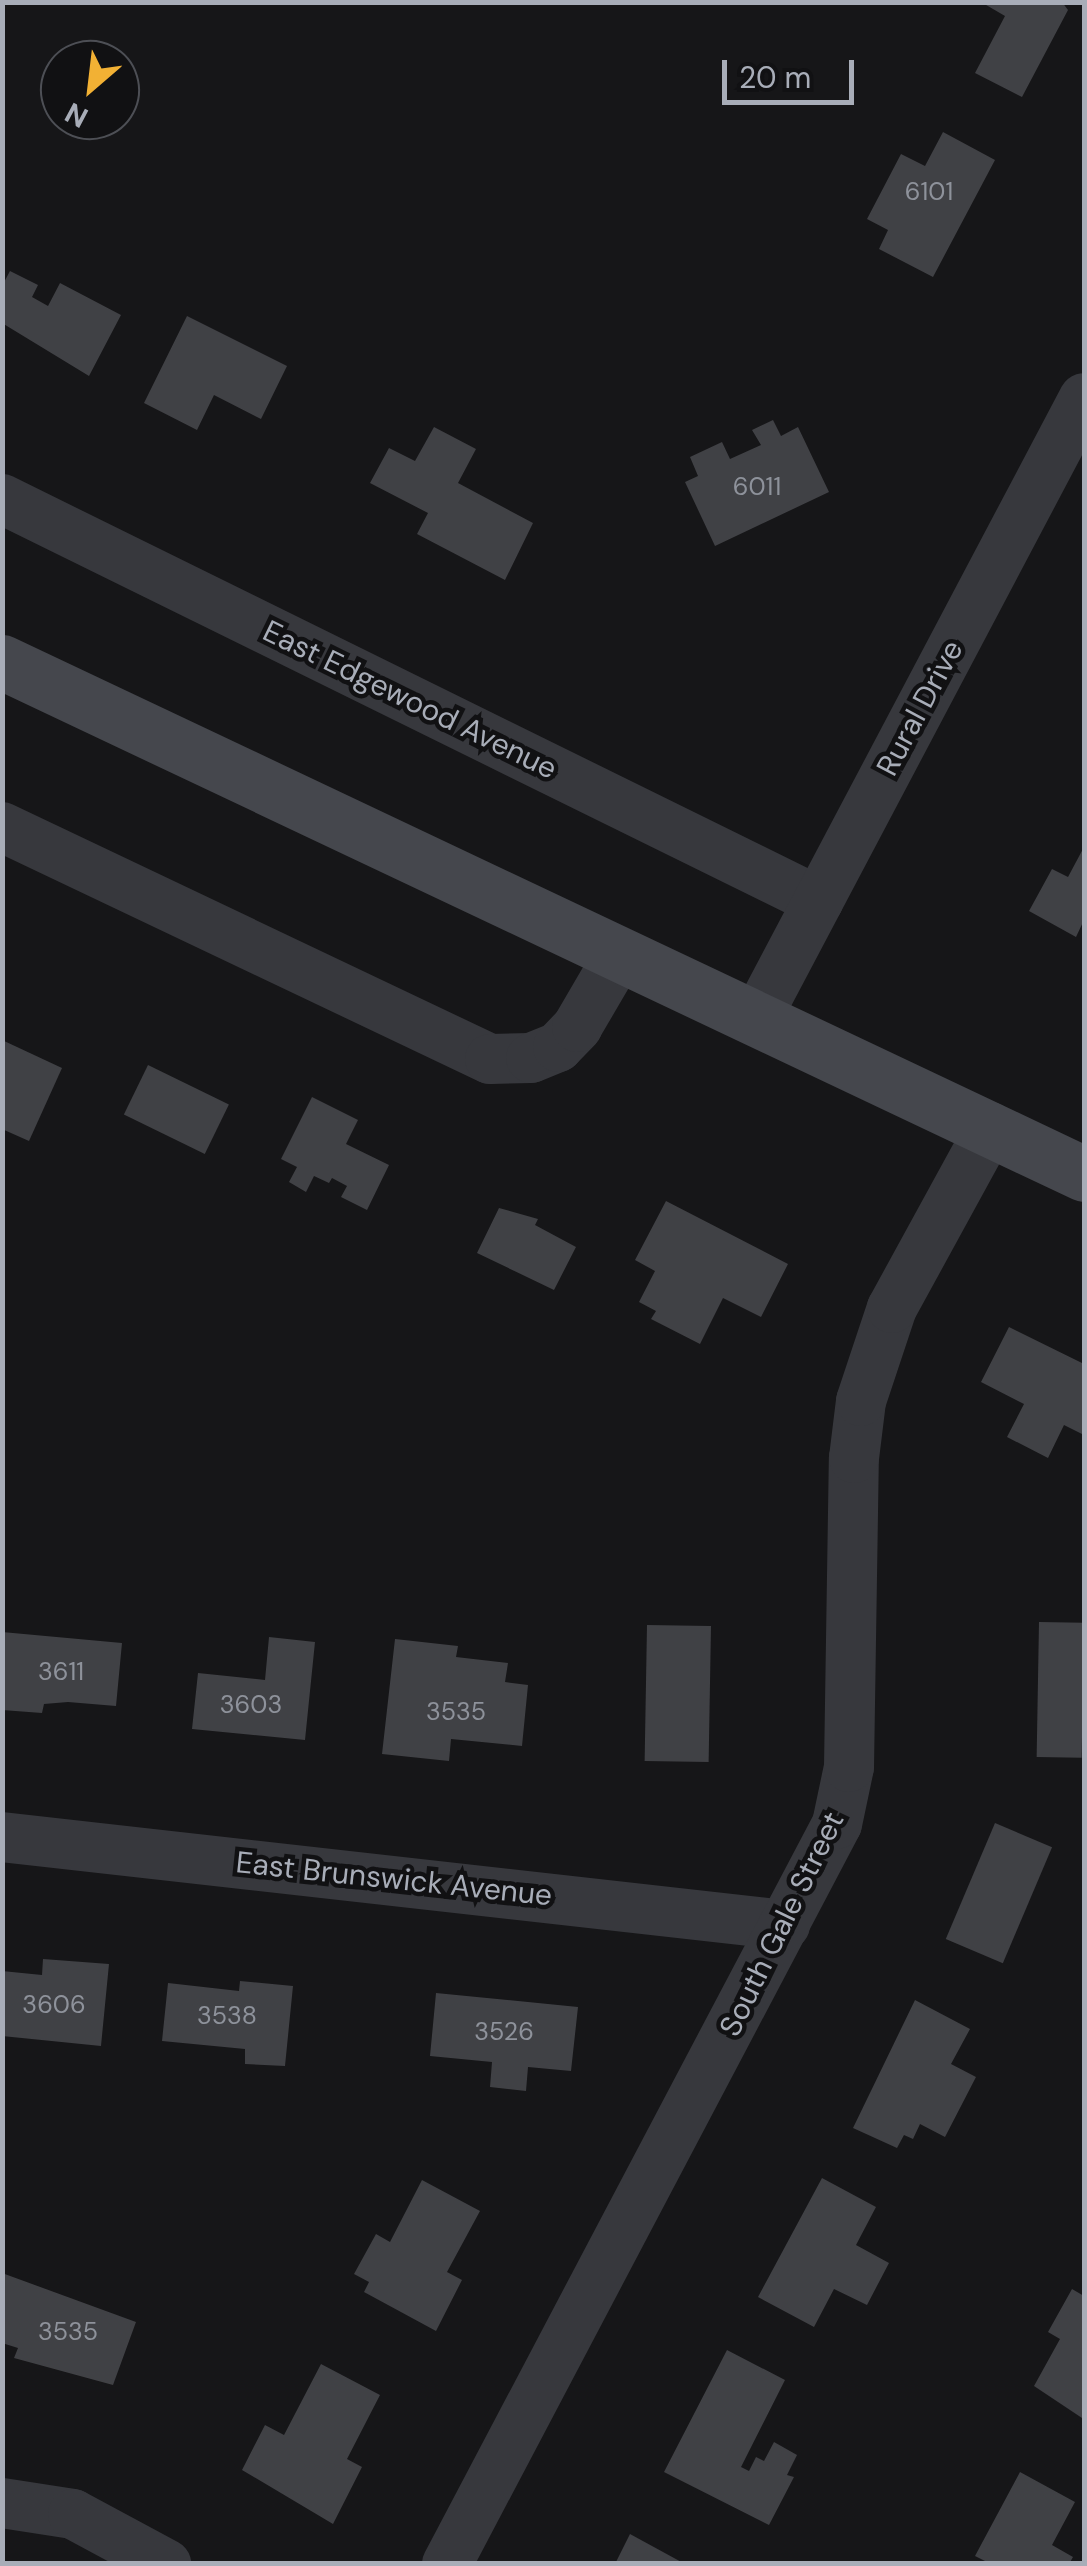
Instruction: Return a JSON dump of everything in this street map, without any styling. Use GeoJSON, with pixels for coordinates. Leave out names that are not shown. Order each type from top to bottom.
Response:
{"type":"FeatureCollection","features":[{"type":"Feature","properties":{"kind":"main road"},"geometry":{"type":"LineString","coordinates":[[2,662],[1084,1174]]}},
{"type":"Feature","properties":{"kind":"street","name":"Rural Drive"},"geometry":{"type":"LineString","coordinates":[[756,1018],[1084,398]]}},
{"type":"Feature","properties":{"kind":"street","name":"East Edgewood Avenue"},"geometry":{"type":"LineString","coordinates":[[2,499],[818,901]]}},
{"type":"Feature","properties":{"kind":"street"},"geometry":{"type":"LineString","coordinates":[[2,827],[490,1059],[531,1058],[558,1047],[577,1027],[620,955]]}},
{"type":"Feature","properties":{"kind":"street","name":"South Gale Street"},"geometry":{"type":"LineString","coordinates":[[447,2564],[837,1824],[848,1778],[854,1458],[870,1364],[892,1308],[991,1127]]}},
{"type":"Feature","properties":{"kind":"street","name":"East Brunswick Avenue"},"geometry":{"type":"LineString","coordinates":[[2,1837],[785,1925]]}},
{"type":"Feature","properties":{"kind":"street"},"geometry":{"type":"LineString","coordinates":[[2,2503],[73,2514],[166,2564]]}},
{"type":"Feature","properties":{"kind":"building"},"geometry":{"type":"Polygon","coordinates":[[[981,2],[1062,2],[1068,10],[1022,97],[975,73],[1005,16],[981,2]]]}},
{"type":"Feature","properties":{"kind":"building"},"geometry":{"type":"Polygon","coordinates":[[[943,132],[995,160],[933,277],[879,249],[888,230],[867,219],[901,154],[925,166],[943,132]]]}},
{"type":"Feature","properties":{"kind":"building"},"geometry":{"type":"Polygon","coordinates":[[[10,271],[38,285],[32,297],[48,306],[60,283],[121,315],[89,376],[2,323],[2,286],[10,271]]]}},
{"type":"Feature","properties":{"kind":"building"},"geometry":{"type":"Polygon","coordinates":[[[187,316],[287,366],[261,419],[214,395],[197,430],[144,403],[187,316]]]}},
{"type":"Feature","properties":{"kind":"building"},"geometry":{"type":"Polygon","coordinates":[[[773,420],[781,436],[798,427],[829,492],[715,546],[685,482],[698,476],[690,457],[722,442],[730,459],[761,445],[752,430],[773,420]]]}},
{"type":"Feature","properties":{"kind":"building"},"geometry":{"type":"Polygon","coordinates":[[[434,427],[476,449],[458,483],[533,523],[505,580],[417,534],[428,513],[370,483],[389,448],[415,461],[434,427]]]}},
{"type":"Feature","properties":{"kind":"building"},"geometry":{"type":"Polygon","coordinates":[[[1084,847],[1084,920],[1076,937],[1029,911],[1052,869],[1068,877],[1084,847]]]}},
{"type":"Feature","properties":{"kind":"building"},"geometry":{"type":"Polygon","coordinates":[[[2,1040],[62,1068],[29,1141],[2,1129],[2,1040]]]}},
{"type":"Feature","properties":{"kind":"building"},"geometry":{"type":"Polygon","coordinates":[[[148,1065],[229,1104],[205,1154],[124,1114],[148,1065]]]}},
{"type":"Feature","properties":{"kind":"building"},"geometry":{"type":"Polygon","coordinates":[[[312,1097],[358,1120],[346,1144],[389,1165],[367,1210],[341,1197],[347,1186],[332,1178],[329,1183],[314,1176],[306,1192],[289,1182],[297,1167],[281,1159],[312,1097]]]}},
{"type":"Feature","properties":{"kind":"building"},"geometry":{"type":"Polygon","coordinates":[[[666,1201],[788,1264],[761,1317],[723,1298],[700,1344],[651,1319],[656,1311],[639,1302],[655,1271],[635,1260],[666,1201]]]}},
{"type":"Feature","properties":{"kind":"building"},"geometry":{"type":"Polygon","coordinates":[[[499,1208],[538,1219],[535,1225],[576,1247],[554,1290],[477,1253],[499,1208]]]}},
{"type":"Feature","properties":{"kind":"building"},"geometry":{"type":"Polygon","coordinates":[[[1009,1327],[1084,1364],[1084,1435],[1064,1425],[1048,1458],[1007,1437],[1024,1404],[981,1382],[1009,1327]]]}},
{"type":"Feature","properties":{"kind":"building"},"geometry":{"type":"Polygon","coordinates":[[[1039,1622],[1084,1623],[1082,1758],[1037,1757],[1039,1622]]]}},
{"type":"Feature","properties":{"kind":"building"},"geometry":{"type":"Polygon","coordinates":[[[647,1625],[711,1626],[709,1762],[645,1761],[647,1625]]]}},
{"type":"Feature","properties":{"kind":"building"},"geometry":{"type":"Polygon","coordinates":[[[2,1632],[122,1643],[116,1706],[68,1702],[44,1704],[42,1713],[2,1710],[2,1632]]]}},
{"type":"Feature","properties":{"kind":"building"},"geometry":{"type":"Polygon","coordinates":[[[269,1637],[315,1642],[305,1740],[192,1729],[198,1673],[265,1680],[269,1637]]]}},
{"type":"Feature","properties":{"kind":"building"},"geometry":{"type":"Polygon","coordinates":[[[395,1639],[458,1646],[456,1657],[508,1663],[505,1682],[528,1685],[522,1746],[451,1739],[449,1761],[382,1754],[395,1639]]]}},
{"type":"Feature","properties":{"kind":"building"},"geometry":{"type":"Polygon","coordinates":[[[995,1823],[1052,1847],[1003,1963],[946,1939],[995,1823]]]}},
{"type":"Feature","properties":{"kind":"building"},"geometry":{"type":"Polygon","coordinates":[[[43,1959],[109,1964],[101,2046],[2,2036],[2,1971],[42,1975],[43,1959]]]}},
{"type":"Feature","properties":{"kind":"building"},"geometry":{"type":"Polygon","coordinates":[[[240,1981],[293,1986],[285,2066],[245,2064],[245,2049],[162,2041],[168,1983],[239,1991],[240,1981]]]}},
{"type":"Feature","properties":{"kind":"building"},"geometry":{"type":"Polygon","coordinates":[[[436,1993],[578,2007],[571,2071],[528,2067],[526,2091],[490,2087],[492,2062],[430,2056],[436,1993]]]}},
{"type":"Feature","properties":{"kind":"building"},"geometry":{"type":"Polygon","coordinates":[[[915,2000],[970,2029],[951,2064],[976,2077],[945,2137],[920,2124],[913,2139],[904,2135],[897,2148],[853,2128],[915,2000]]]}},
{"type":"Feature","properties":{"kind":"building"},"geometry":{"type":"Polygon","coordinates":[[[822,2178],[876,2207],[856,2245],[889,2263],[867,2305],[834,2289],[814,2327],[758,2297],[822,2178]]]}},
{"type":"Feature","properties":{"kind":"building"},"geometry":{"type":"Polygon","coordinates":[[[422,2180],[480,2211],[447,2272],[462,2280],[436,2331],[364,2292],[369,2282],[354,2274],[376,2234],[390,2242],[422,2180]]]}},
{"type":"Feature","properties":{"kind":"building"},"geometry":{"type":"Polygon","coordinates":[[[2,2273],[136,2322],[113,2385],[14,2358],[18,2348],[2,2343],[2,2273]]]}},
{"type":"Feature","properties":{"kind":"building"},"geometry":{"type":"Polygon","coordinates":[[[1072,2289],[1084,2296],[1082,2418],[1034,2386],[1060,2339],[1048,2332],[1072,2289]]]}},
{"type":"Feature","properties":{"kind":"building"},"geometry":{"type":"Polygon","coordinates":[[[727,2350],[785,2380],[741,2467],[749,2471],[756,2457],[764,2461],[774,2442],[797,2455],[787,2475],[794,2477],[769,2525],[664,2472],[727,2350]]]}},
{"type":"Feature","properties":{"kind":"building"},"geometry":{"type":"Polygon","coordinates":[[[321,2364],[380,2395],[347,2459],[362,2467],[333,2524],[242,2470],[265,2425],[284,2435],[321,2364]]]}},
{"type":"Feature","properties":{"kind":"building"},"geometry":{"type":"Polygon","coordinates":[[[1020,2472],[1075,2502],[1052,2545],[1073,2557],[1069,2564],[991,2564],[975,2556],[1020,2472]]]}},
{"type":"Feature","properties":{"kind":"building"},"geometry":{"type":"Polygon","coordinates":[[[630,2534],[685,2564],[615,2564],[630,2534]]]}}]}
